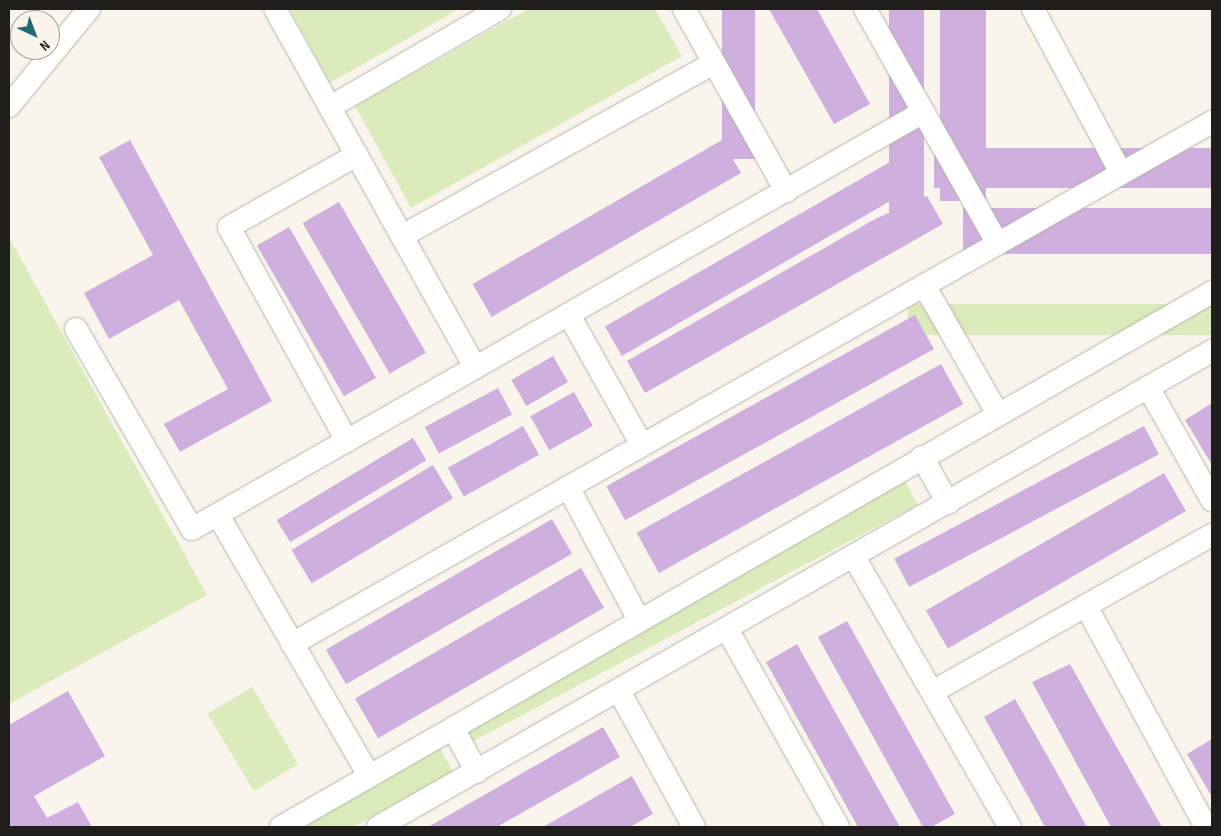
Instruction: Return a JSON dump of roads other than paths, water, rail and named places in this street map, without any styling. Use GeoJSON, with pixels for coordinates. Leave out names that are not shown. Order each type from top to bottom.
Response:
{"type":"FeatureCollection","features":[{"type":"Feature","properties":{"kind":"street"},"geometry":{"type":"LineString","coordinates":[[9,106],[89,9]]}},
{"type":"Feature","properties":{"kind":"street"},"geometry":{"type":"LineString","coordinates":[[275,9],[476,368]]}},
{"type":"Feature","properties":{"kind":"street"},"geometry":{"type":"LineString","coordinates":[[330,107],[500,9]]}},
{"type":"Feature","properties":{"kind":"street"},"geometry":{"type":"LineString","coordinates":[[684,9],[786,191]]}},
{"type":"Feature","properties":{"kind":"street"},"geometry":{"type":"LineString","coordinates":[[865,9],[998,244]]}},
{"type":"Feature","properties":{"kind":"street"},"geometry":{"type":"LineString","coordinates":[[1033,9],[1122,173]]}},
{"type":"Feature","properties":{"kind":"street"},"geometry":{"type":"LineString","coordinates":[[402,236],[714,63]]}},
{"type":"Feature","properties":{"kind":"street"},"geometry":{"type":"LineString","coordinates":[[76,328],[192,529],[924,112]]}},
{"type":"Feature","properties":{"kind":"street"},"geometry":{"type":"LineString","coordinates":[[292,644],[1212,122]]}},
{"type":"Feature","properties":{"kind":"street"},"geometry":{"type":"LineString","coordinates":[[347,441],[229,226],[356,155]]}},
{"type":"Feature","properties":{"kind":"street"},"geometry":{"type":"LineString","coordinates":[[924,285],[998,414]]}},
{"type":"Feature","properties":{"kind":"street"},"geometry":{"type":"LineString","coordinates":[[281,827],[1212,292]]}},
{"type":"Feature","properties":{"kind":"street"},"geometry":{"type":"LineString","coordinates":[[569,315],[642,445]]}},
{"type":"Feature","properties":{"kind":"street"},"geometry":{"type":"LineString","coordinates":[[378,827],[1212,351]]}},
{"type":"Feature","properties":{"kind":"street"},"geometry":{"type":"LineString","coordinates":[[1148,387],[1212,500]]}},
{"type":"Feature","properties":{"kind":"street"},"geometry":{"type":"LineString","coordinates":[[922,457],[948,502]]}},
{"type":"Feature","properties":{"kind":"street"},"geometry":{"type":"LineString","coordinates":[[568,487],[639,620]]}},
{"type":"Feature","properties":{"kind":"street"},"geometry":{"type":"LineString","coordinates":[[218,515],[369,776]]}},
{"type":"Feature","properties":{"kind":"street"},"geometry":{"type":"LineString","coordinates":[[932,692],[1212,535]]}},
{"type":"Feature","properties":{"kind":"street"},"geometry":{"type":"LineString","coordinates":[[854,556],[1009,827]]}},
{"type":"Feature","properties":{"kind":"street"},"geometry":{"type":"LineString","coordinates":[[1086,606],[1206,827]]}},
{"type":"Feature","properties":{"kind":"street"},"geometry":{"type":"LineString","coordinates":[[726,629],[838,827]]}},
{"type":"Feature","properties":{"kind":"street"},"geometry":{"type":"LineString","coordinates":[[618,691],[694,827]]}},
{"type":"Feature","properties":{"kind":"street"},"geometry":{"type":"LineString","coordinates":[[453,728],[477,772]]}}]}
